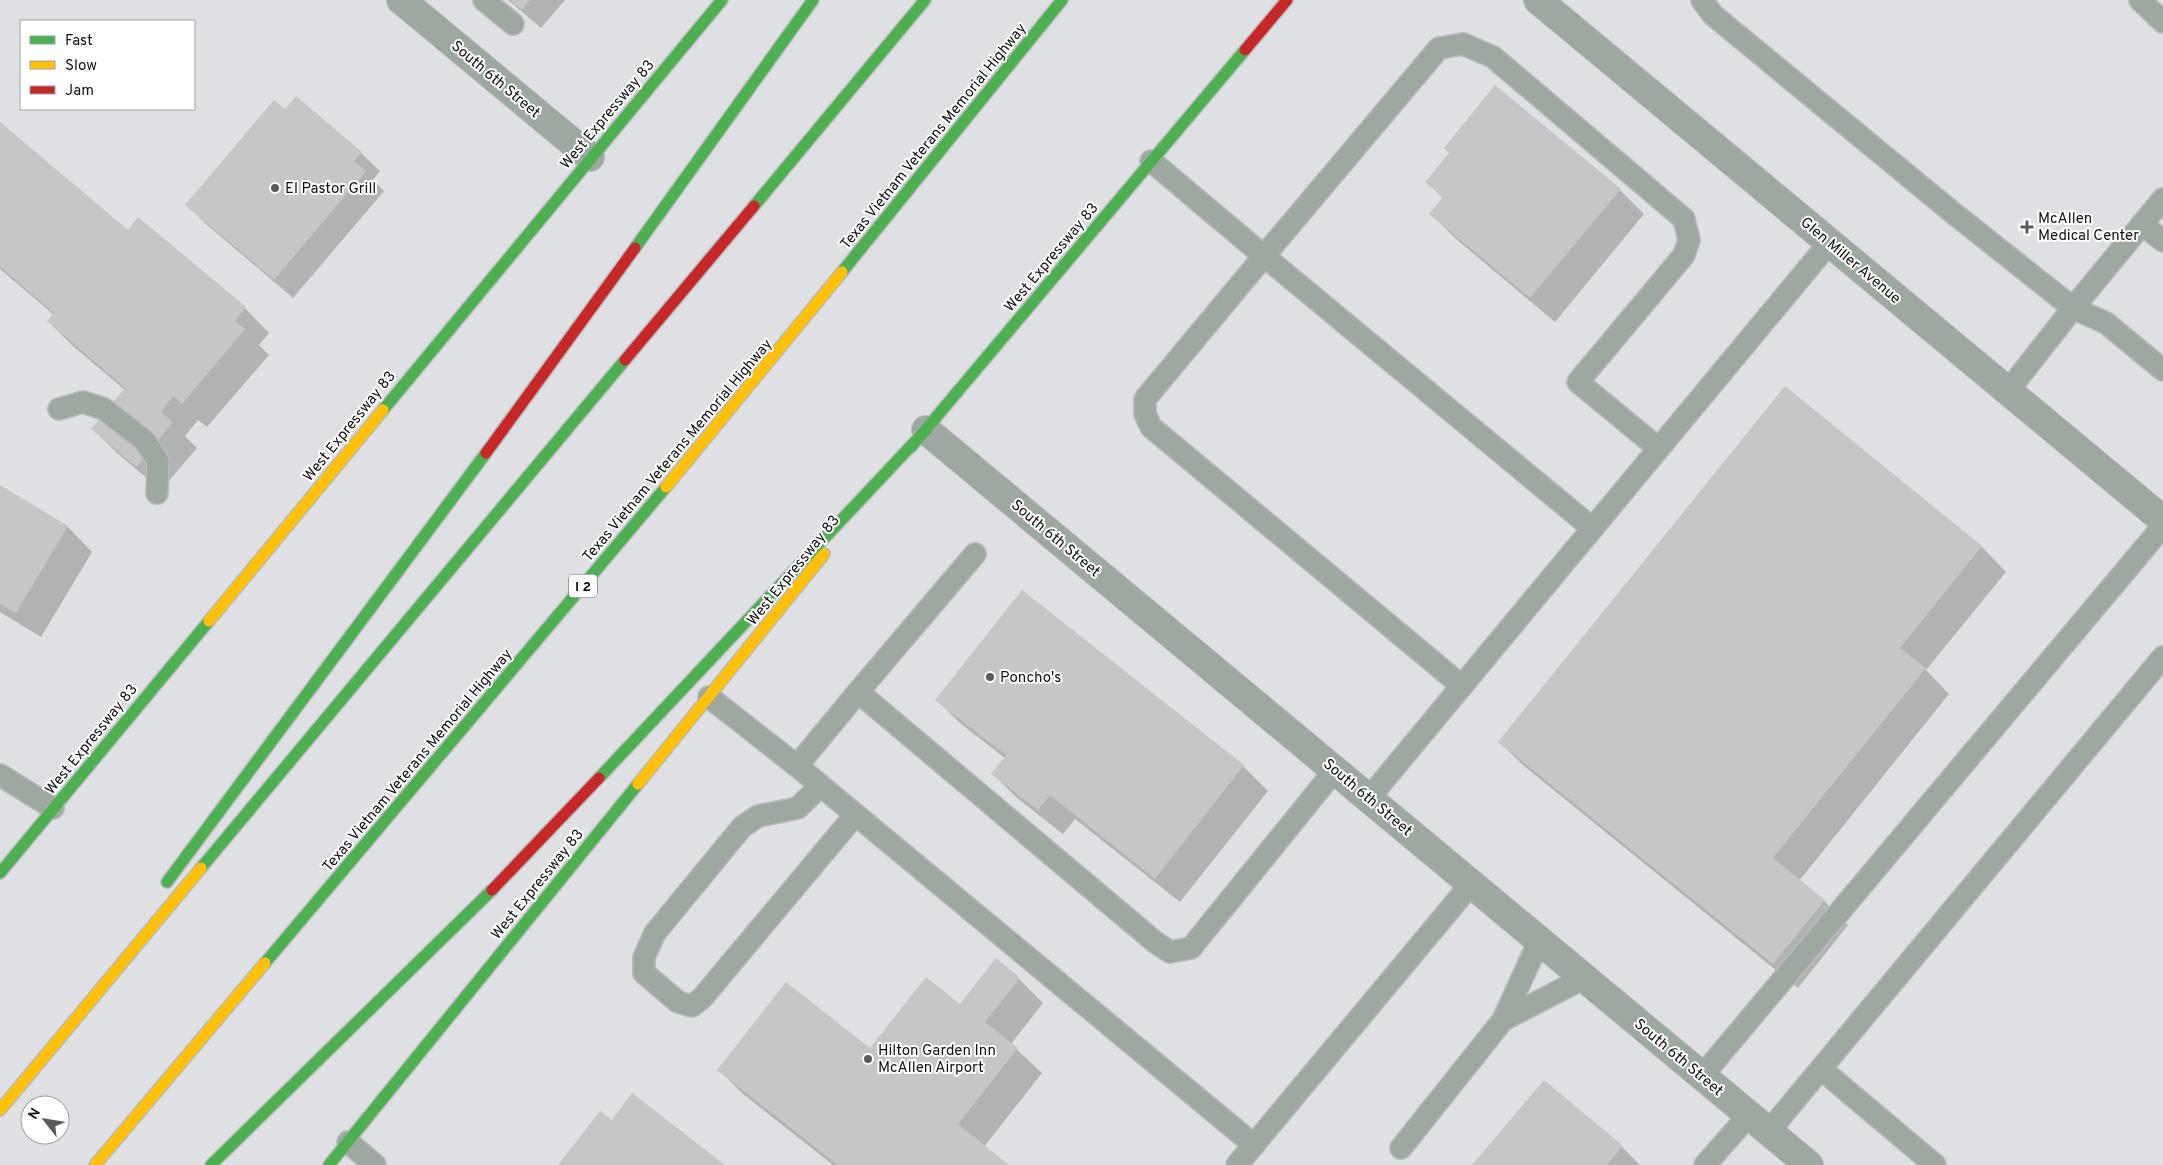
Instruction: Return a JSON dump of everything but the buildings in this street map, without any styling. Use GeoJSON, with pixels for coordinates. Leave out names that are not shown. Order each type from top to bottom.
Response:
{"type":"FeatureCollection","features":[{"type":"Feature","properties":{"kind":"main road","name":"West Expressway 83"},"geometry":{"type":"LineString","coordinates":[[0,873],[722,0]]}},
{"type":"Feature","properties":{"kind":"main road"},"geometry":{"type":"LineString","coordinates":[[162,888],[294,714],[671,199],[813,0]]}},
{"type":"Feature","properties":{"kind":"main road"},"geometry":{"type":"LineString","coordinates":[[0,1110],[925,0]]}},
{"type":"Feature","properties":{"kind":"main road","name":"Texas Vietnam Veterans Memorial Highway"},"geometry":{"type":"LineString","coordinates":[[95,1165],[696,452],[1062,0]]}},
{"type":"Feature","properties":{"kind":"main road","name":"West Expressway 83"},"geometry":{"type":"LineString","coordinates":[[329,1165],[926,430],[1287,0]]}},
{"type":"Feature","properties":{"kind":"main road"},"geometry":{"type":"LineString","coordinates":[[211,1165],[522,860],[926,430]]}},
{"type":"Feature","properties":{"kind":"main road"},"geometry":{"type":"LineString","coordinates":[[0,1102],[96,976]]}},
{"type":"Feature","properties":{"kind":"street","name":"South 6th Street"},"geometry":{"type":"LineString","coordinates":[[401,0],[590,158]]}},
{"type":"Feature","properties":{"kind":"street","name":"Glen Miller Avenue"},"geometry":{"type":"LineString","coordinates":[[1538,0],[2163,520]]}},
{"type":"Feature","properties":{"kind":"street","name":"South 6th Street"},"geometry":{"type":"LineString","coordinates":[[926,430],[1809,1165]]}},
{"type":"Feature","properties":{"kind":"lane"},"geometry":{"type":"LineString","coordinates":[[484,0],[512,24]]}},
{"type":"Feature","properties":{"kind":"lane"},"geometry":{"type":"LineString","coordinates":[[1702,0],[1718,19],[1952,212],[2073,308],[2106,323],[2163,370]]}},
{"type":"Feature","properties":{"kind":"lane"},"geometry":{"type":"LineString","coordinates":[[2140,0],[2163,22]]}},
{"type":"Feature","properties":{"kind":"lane"},"geometry":{"type":"LineString","coordinates":[[1462,686],[1151,427],[1144,414],[1144,399],[1439,48],[1463,44],[1493,57],[1684,219],[1689,240],[1684,255],[1578,382],[1658,448]]}},
{"type":"Feature","properties":{"kind":"lane"},"geometry":{"type":"LineString","coordinates":[[1151,161],[1592,528]]}},
{"type":"Feature","properties":{"kind":"lane"},"geometry":{"type":"LineString","coordinates":[[2008,391],[2073,308],[2163,199]]}},
{"type":"Feature","properties":{"kind":"lane"},"geometry":{"type":"LineString","coordinates":[[2142,224],[2163,241]]}},
{"type":"Feature","properties":{"kind":"lane"},"geometry":{"type":"LineString","coordinates":[[1369,798],[1830,242]]}},
{"type":"Feature","properties":{"kind":"lane"},"geometry":{"type":"LineString","coordinates":[[59,409],[83,402],[104,409],[146,441],[158,461],[157,493]]}},
{"type":"Feature","properties":{"kind":"lane"},"geometry":{"type":"LineString","coordinates":[[1702,1076],[2163,526]]}},
{"type":"Feature","properties":{"kind":"lane"},"geometry":{"type":"LineString","coordinates":[[797,766],[975,554]]}},
{"type":"Feature","properties":{"kind":"lane"},"geometry":{"type":"LineString","coordinates":[[1705,1165],[1759,1123],[1821,1068],[2162,659]]}},
{"type":"Feature","properties":{"kind":"lane"},"geometry":{"type":"LineString","coordinates":[[858,692],[1155,942],[1170,952],[1191,948],[1335,770]]}},
{"type":"Feature","properties":{"kind":"lane"},"geometry":{"type":"LineString","coordinates":[[708,697],[797,766],[1254,1144]]}},
{"type":"Feature","properties":{"kind":"lane"},"geometry":{"type":"LineString","coordinates":[[0,775],[53,808]]}},
{"type":"Feature","properties":{"kind":"lane"},"geometry":{"type":"LineString","coordinates":[[820,786],[798,808],[758,816],[742,827],[655,933],[644,957],[644,973],[678,1002],[692,1006],[703,997],[855,815]]}},
{"type":"Feature","properties":{"kind":"lane"},"geometry":{"type":"LineString","coordinates":[[1237,1165],[1471,884]]}},
{"type":"Feature","properties":{"kind":"lane"},"geometry":{"type":"LineString","coordinates":[[1401,1148],[1503,1020],[1539,941]]}},
{"type":"Feature","properties":{"kind":"lane"},"geometry":{"type":"LineString","coordinates":[[1503,1020],[1584,978]]}},
{"type":"Feature","properties":{"kind":"lane"},"geometry":{"type":"LineString","coordinates":[[1821,1068],[1935,1165]]}},
{"type":"Feature","properties":{"kind":"lane"},"geometry":{"type":"LineString","coordinates":[[348,1142],[375,1165]]}},
{"type":"Feature","properties":{"kind":"traffic: fast"},"geometry":{"type":"LineString","coordinates":[[383,410],[722,0]]}},
{"type":"Feature","properties":{"kind":"traffic: fast"},"geometry":{"type":"LineString","coordinates":[[635,248],[813,0]]}},
{"type":"Feature","properties":{"kind":"traffic: fast"},"geometry":{"type":"LineString","coordinates":[[754,206],[925,0]]}},
{"type":"Feature","properties":{"kind":"traffic: fast"},"geometry":{"type":"LineString","coordinates":[[842,272],[1062,0]]}},
{"type":"Feature","properties":{"kind":"traffic: fast"},"geometry":{"type":"LineString","coordinates":[[911,447],[1245,50]]}},
{"type":"Feature","properties":{"kind":"traffic: fast"},"geometry":{"type":"LineString","coordinates":[[201,868],[625,360]]}},
{"type":"Feature","properties":{"kind":"traffic: fast"},"geometry":{"type":"LineString","coordinates":[[599,778],[926,430]]}},
{"type":"Feature","properties":{"kind":"traffic: fast"},"geometry":{"type":"LineString","coordinates":[[167,882],[486,453]]}},
{"type":"Feature","properties":{"kind":"traffic: fast"},"geometry":{"type":"LineString","coordinates":[[265,963],[666,487]]}},
{"type":"Feature","properties":{"kind":"traffic: fast"},"geometry":{"type":"LineString","coordinates":[[0,873],[209,621]]}},
{"type":"Feature","properties":{"kind":"traffic: fast"},"geometry":{"type":"LineString","coordinates":[[329,1165],[638,784]]}},
{"type":"Feature","properties":{"kind":"traffic: fast"},"geometry":{"type":"LineString","coordinates":[[211,1165],[492,890]]}},
{"type":"Feature","properties":{"kind":"traffic: slow"},"geometry":{"type":"LineString","coordinates":[[666,487],[842,272]]}},
{"type":"Feature","properties":{"kind":"traffic: slow"},"geometry":{"type":"LineString","coordinates":[[209,621],[383,410]]}},
{"type":"Feature","properties":{"kind":"traffic: slow"},"geometry":{"type":"LineString","coordinates":[[638,784],[824,554]]}},
{"type":"Feature","properties":{"kind":"traffic: slow"},"geometry":{"type":"LineString","coordinates":[[0,1110],[201,868]]}},
{"type":"Feature","properties":{"kind":"traffic: slow"},"geometry":{"type":"LineString","coordinates":[[95,1165],[265,963]]}},
{"type":"Feature","properties":{"kind":"traffic: jam"},"geometry":{"type":"LineString","coordinates":[[1245,50],[1287,0]]}},
{"type":"Feature","properties":{"kind":"traffic: jam"},"geometry":{"type":"LineString","coordinates":[[625,360],[754,206]]}},
{"type":"Feature","properties":{"kind":"traffic: jam"},"geometry":{"type":"LineString","coordinates":[[486,453],[635,248]]}},
{"type":"Feature","properties":{"kind":"traffic: jam"},"geometry":{"type":"LineString","coordinates":[[492,890],[599,778]]}},
{"type":"Feature","properties":{"kind":"place","name":"El Pastor Grill"},"geometry":{"type":"Point","coordinates":[275,188]}},
{"type":"Feature","properties":{"kind":"place","name":"McAllen Medical Center"},"geometry":{"type":"Point","coordinates":[2027,227]}},
{"type":"Feature","properties":{"kind":"place","name":"Poncho's"},"geometry":{"type":"Point","coordinates":[990,677]}},
{"type":"Feature","properties":{"kind":"place","name":"Hilton Garden Inn McAllen Airport"},"geometry":{"type":"Point","coordinates":[868,1059]}}]}
